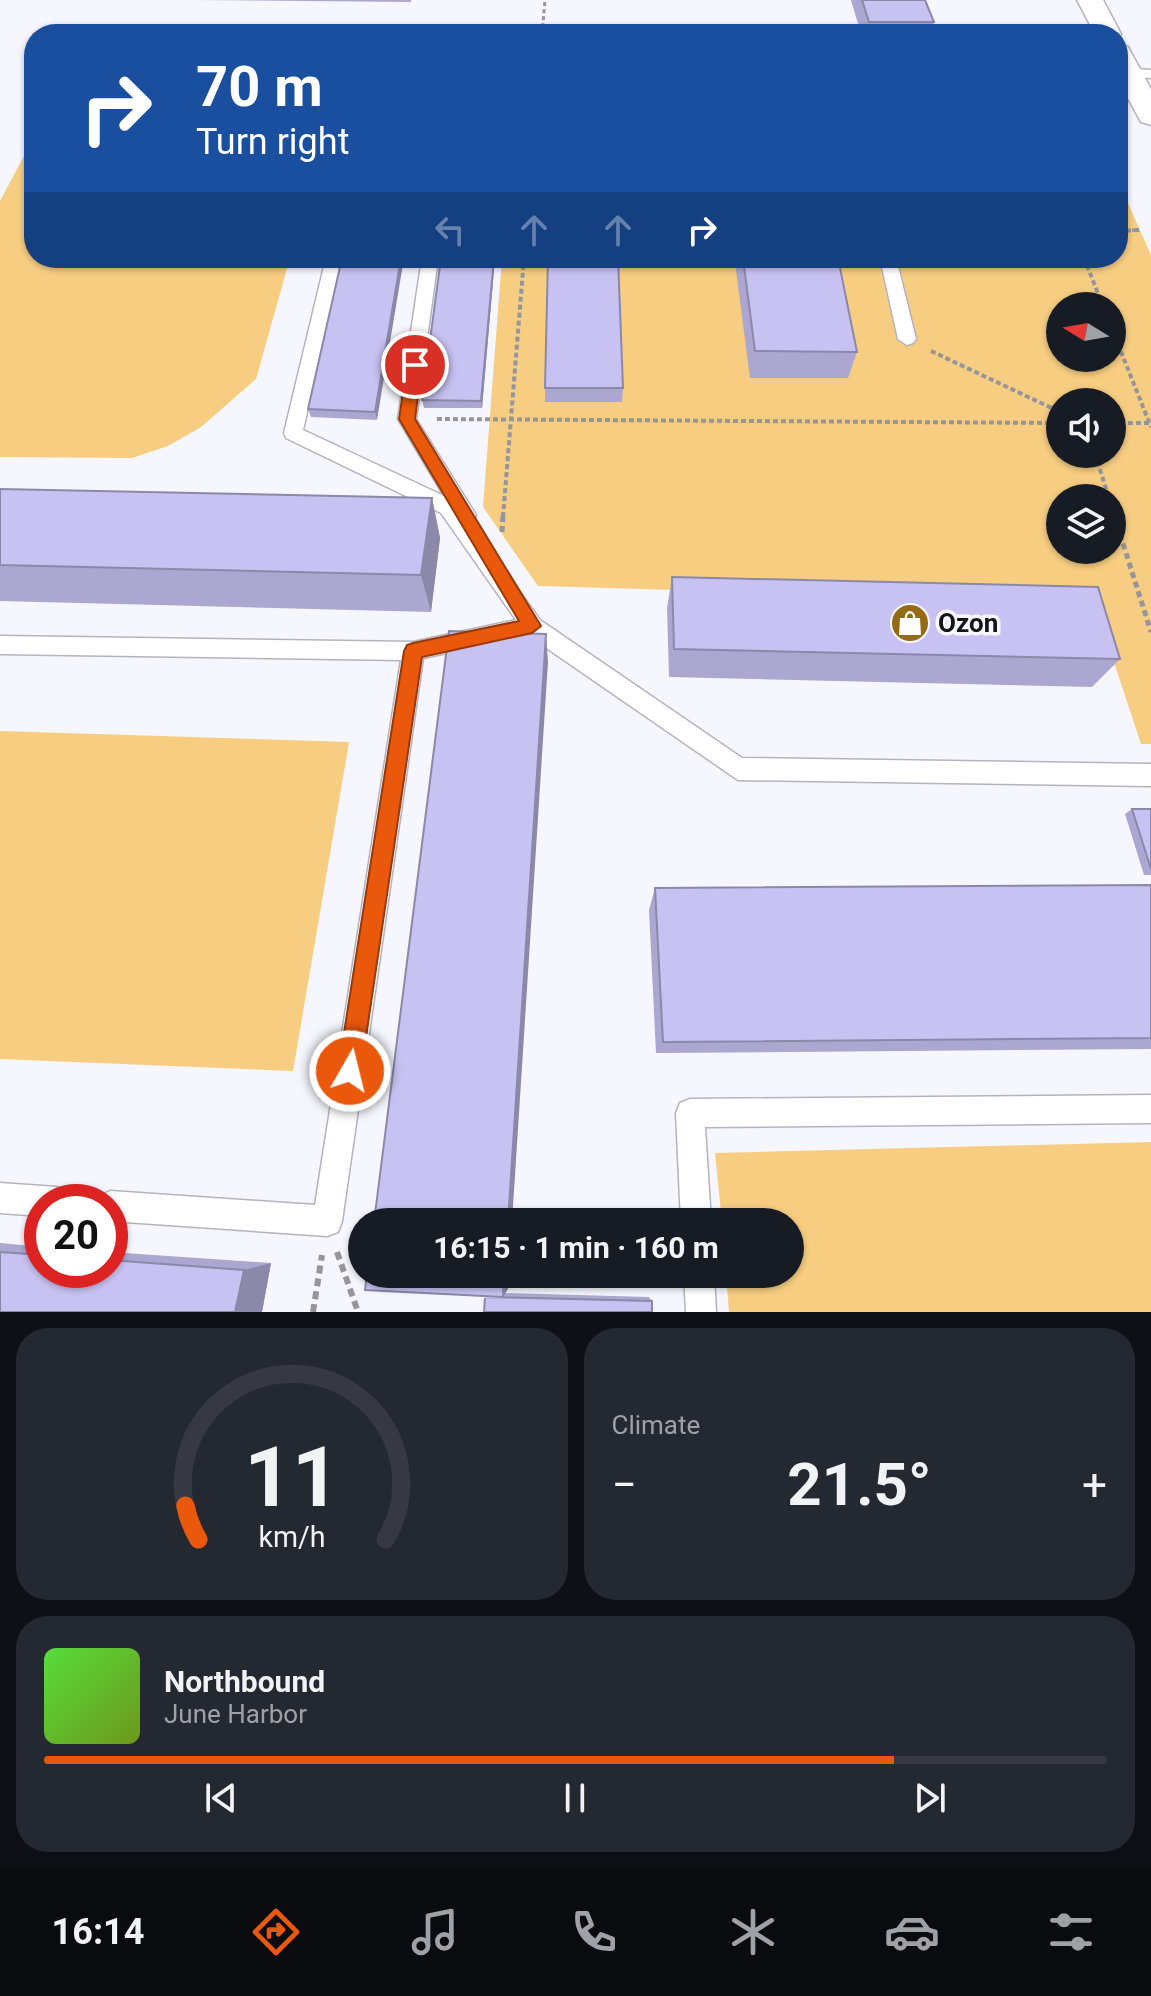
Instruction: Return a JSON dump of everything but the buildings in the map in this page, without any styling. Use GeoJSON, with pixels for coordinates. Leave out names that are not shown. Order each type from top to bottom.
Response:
{"type":"FeatureCollection","features":[{"type":"Feature","properties":{"kind":"street"},"geometry":{"type":"LineString","coordinates":[[1090,0],[1103,24]]}},
{"type":"Feature","properties":{"kind":"street"},"geometry":{"type":"LineString","coordinates":[[1129,68],[1151,116]]}},
{"type":"Feature","properties":{"kind":"lane"},"geometry":{"type":"LineString","coordinates":[[332,268],[293,433],[448,507],[532,626],[738,769],[1151,775]]}},
{"type":"Feature","properties":{"kind":"lane"},"geometry":{"type":"LineString","coordinates":[[429,268],[407,419],[532,626]]}},
{"type":"Feature","properties":{"kind":"lane"},"geometry":{"type":"LineString","coordinates":[[890,268],[907,339]]}},
{"type":"Feature","properties":{"kind":"lane"},"geometry":{"type":"LineString","coordinates":[[0,645],[413,651],[532,626]]}},
{"type":"Feature","properties":{"kind":"lane"},"geometry":{"type":"LineString","coordinates":[[128,1207],[327,1221],[413,651]]}},
{"type":"Feature","properties":{"kind":"lane"},"geometry":{"type":"LineString","coordinates":[[695,1208],[690,1113],[1151,1109]]}},
{"type":"Feature","properties":{"kind":"lane"},"geometry":{"type":"LineString","coordinates":[[0,1198],[24,1200]]}},
{"type":"Feature","properties":{"kind":"lane"},"geometry":{"type":"LineString","coordinates":[[700,1288],[701,1312]]}},
{"type":"Feature","properties":{"kind":"path"},"geometry":{"type":"LineString","coordinates":[[543,24],[545,0]]}},
{"type":"Feature","properties":{"kind":"path"},"geometry":{"type":"LineString","coordinates":[[1128,231],[1139,230]]}},
{"type":"Feature","properties":{"kind":"path"},"geometry":{"type":"LineString","coordinates":[[498,569],[523,268]]}},
{"type":"Feature","properties":{"kind":"path"},"geometry":{"type":"LineString","coordinates":[[1088,268],[1097,292]]}},
{"type":"Feature","properties":{"kind":"path"},"geometry":{"type":"LineString","coordinates":[[907,339],[1046,405]]}},
{"type":"Feature","properties":{"kind":"path"},"geometry":{"type":"LineString","coordinates":[[1126,364],[1150,424],[1126,423]]}},
{"type":"Feature","properties":{"kind":"path"},"geometry":{"type":"LineString","coordinates":[[407,419],[1046,423]]}},
{"type":"Feature","properties":{"kind":"path"},"geometry":{"type":"LineString","coordinates":[[1126,553],[1151,632]]}},
{"type":"Feature","properties":{"kind":"path"},"geometry":{"type":"LineString","coordinates":[[313,1312],[327,1221]]}},
{"type":"Feature","properties":{"kind":"path"},"geometry":{"type":"LineString","coordinates":[[327,1221],[358,1312]]}},
{"type":"Feature","properties":{"kind":"shaded area"},"geometry":{"type":"Polygon","coordinates":[[[24,156],[24,268],[287,268],[256,379],[201,427],[168,446],[132,458],[0,457],[0,201],[24,156]]]}},
{"type":"Feature","properties":{"kind":"shaded area"},"geometry":{"type":"Polygon","coordinates":[[[1128,203],[1151,255],[1151,744],[1141,744],[1094,602],[538,586],[483,507],[501,268],[1128,268],[1128,203]]]}},
{"type":"Feature","properties":{"kind":"shaded area"},"geometry":{"type":"Polygon","coordinates":[[[0,731],[349,742],[293,1071],[0,1059],[0,731]]]}},
{"type":"Feature","properties":{"kind":"shaded area"},"geometry":{"type":"Polygon","coordinates":[[[1151,1142],[1151,1312],[729,1312],[727,1288],[804,1288],[804,1208],[721,1208],[715,1153],[1151,1142]]]}},
{"type":"Feature","properties":{"kind":"place","name":"Ozon"},"geometry":{"type":"Point","coordinates":[910,623]}},
{"type":"Feature","properties":{"kind":"route"},"geometry":{"type":"LineString","coordinates":[[350,1071],[413,651],[532,626],[407,419],[415,365]]}}]}
